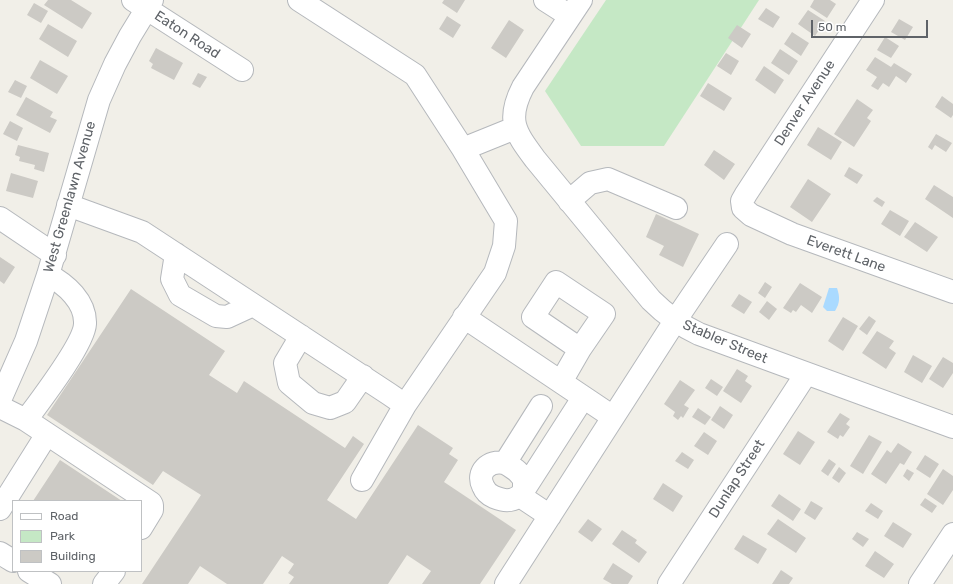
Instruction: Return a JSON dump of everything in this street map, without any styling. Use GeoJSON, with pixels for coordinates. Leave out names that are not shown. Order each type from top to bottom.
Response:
{"type":"FeatureCollection","features":[{"type":"Feature","properties":{"kind":"street"},"geometry":{"type":"LineString","coordinates":[[299,0],[415,75],[463,149],[506,221],[504,246],[495,274],[464,317],[405,405],[362,480]]}},
{"type":"Feature","properties":{"kind":"street"},"geometry":{"type":"LineString","coordinates":[[463,149],[519,134],[514,112],[516,100],[575,8],[545,0]]}},
{"type":"Feature","properties":{"kind":"street","name":"Denver Avenue"},"geometry":{"type":"LineString","coordinates":[[743,208],[742,201],[746,194],[873,0]]}},
{"type":"Feature","properties":{"kind":"street","name":"Eaton Road"},"geometry":{"type":"LineString","coordinates":[[144,3],[242,70]]}},
{"type":"Feature","properties":{"kind":"street","name":"West Greenlawn Avenue"},"geometry":{"type":"LineString","coordinates":[[0,400],[26,341],[52,265],[99,100],[144,3]]}},
{"type":"Feature","properties":{"kind":"street","name":"Stabler Street"},"geometry":{"type":"LineString","coordinates":[[519,134],[570,201],[651,300],[664,313],[675,321],[698,334],[953,427]]}},
{"type":"Feature","properties":{"kind":"street"},"geometry":{"type":"LineString","coordinates":[[570,201],[590,183],[608,179],[676,208]]}},
{"type":"Feature","properties":{"kind":"street"},"geometry":{"type":"LineString","coordinates":[[68,205],[113,220],[142,232],[405,405]]}},
{"type":"Feature","properties":{"kind":"street","name":"Everett Lane"},"geometry":{"type":"LineString","coordinates":[[743,208],[751,215],[792,234],[952,291]]}},
{"type":"Feature","properties":{"kind":"street"},"geometry":{"type":"LineString","coordinates":[[0,218],[52,265],[60,281],[77,298],[82,308],[85,324],[79,342],[26,420]]}},
{"type":"Feature","properties":{"kind":"street"},"geometry":{"type":"LineString","coordinates":[[506,584],[675,321],[727,244]]}},
{"type":"Feature","properties":{"kind":"street"},"geometry":{"type":"LineString","coordinates":[[176,254],[172,279],[180,295],[216,316],[227,317],[253,305]]}},
{"type":"Feature","properties":{"kind":"street"},"geometry":{"type":"LineString","coordinates":[[464,317],[613,417]]}},
{"type":"Feature","properties":{"kind":"street"},"geometry":{"type":"LineString","coordinates":[[301,336],[285,363],[289,383],[313,403],[330,408],[345,402],[363,376]]}},
{"type":"Feature","properties":{"kind":"street"},"geometry":{"type":"LineString","coordinates":[[556,378],[576,347]]}},
{"type":"Feature","properties":{"kind":"street","name":"Dunlap Street"},"geometry":{"type":"LineString","coordinates":[[669,584],[806,374]]}},
{"type":"Feature","properties":{"kind":"street"},"geometry":{"type":"LineString","coordinates":[[522,493],[524,480],[513,467],[505,463],[495,463],[486,467],[481,474],[480,481],[484,489],[492,496],[502,500],[512,500],[522,493],[583,398]]}},
{"type":"Feature","properties":{"kind":"street"},"geometry":{"type":"LineString","coordinates":[[505,463],[541,406]]}},
{"type":"Feature","properties":{"kind":"street"},"geometry":{"type":"LineString","coordinates":[[0,407],[26,420],[151,503],[153,508],[142,526]]}},
{"type":"Feature","properties":{"kind":"street"},"geometry":{"type":"LineString","coordinates":[[0,509],[47,434]]}},
{"type":"Feature","properties":{"kind":"street"},"geometry":{"type":"LineString","coordinates":[[522,493],[550,516]]}},
{"type":"Feature","properties":{"kind":"street"},"geometry":{"type":"LineString","coordinates":[[920,584],[953,534]]}},
{"type":"Feature","properties":{"kind":"street"},"geometry":{"type":"LineString","coordinates":[[0,553],[12,560]]}},
{"type":"Feature","properties":{"kind":"street"},"geometry":{"type":"LineString","coordinates":[[31,572],[50,584]]}},
{"type":"Feature","properties":{"kind":"street"},"geometry":{"type":"LineString","coordinates":[[104,584],[113,572]]}},
{"type":"Feature","properties":{"kind":"green space"},"geometry":{"type":"Polygon","coordinates":[[[606,0],[759,0],[664,146],[581,146],[545,91],[606,0]]]}},
{"type":"Feature","properties":{"kind":"water"},"geometry":{"type":"Polygon","coordinates":[[[829,288],[837,288],[838,291],[839,303],[835,311],[827,311],[823,307],[829,288]]]}},
{"type":"Feature","properties":{"kind":"building"},"geometry":{"type":"Polygon","coordinates":[[[48,0],[71,0],[92,13],[82,29],[44,5],[48,0]]]}},
{"type":"Feature","properties":{"kind":"building"},"geometry":{"type":"Polygon","coordinates":[[[444,0],[465,0],[457,13],[442,3],[444,0]]]}},
{"type":"Feature","properties":{"kind":"building"},"geometry":{"type":"Polygon","coordinates":[[[814,0],[830,0],[836,4],[827,18],[810,7],[814,0]]]}},
{"type":"Feature","properties":{"kind":"building"},"geometry":{"type":"Polygon","coordinates":[[[34,3],[48,11],[41,23],[27,15],[34,3]]]}},
{"type":"Feature","properties":{"kind":"building"},"geometry":{"type":"Polygon","coordinates":[[[766,8],[780,17],[773,28],[758,19],[766,8]]]}},
{"type":"Feature","properties":{"kind":"building"},"geometry":{"type":"Polygon","coordinates":[[[808,10],[825,21],[815,36],[798,24],[808,10]]]}},
{"type":"Feature","properties":{"kind":"building"},"geometry":{"type":"Polygon","coordinates":[[[447,16],[461,25],[453,38],[439,29],[447,16]]]}},
{"type":"Feature","properties":{"kind":"building"},"geometry":{"type":"Polygon","coordinates":[[[899,19],[913,27],[905,40],[891,32],[899,19]]]}},
{"type":"Feature","properties":{"kind":"building"},"geometry":{"type":"Polygon","coordinates":[[[509,20],[524,30],[506,58],[491,48],[509,20]]]}},
{"type":"Feature","properties":{"kind":"building"},"geometry":{"type":"Polygon","coordinates":[[[48,24],[77,41],[68,57],[39,39],[48,24]]]}},
{"type":"Feature","properties":{"kind":"building"},"geometry":{"type":"Polygon","coordinates":[[[737,25],[751,34],[742,48],[728,38],[737,25]]]}},
{"type":"Feature","properties":{"kind":"building"},"geometry":{"type":"Polygon","coordinates":[[[792,32],[809,43],[801,56],[784,44],[792,32]]]}},
{"type":"Feature","properties":{"kind":"building"},"geometry":{"type":"Polygon","coordinates":[[[885,37],[899,46],[891,58],[877,50],[885,37]]]}},
{"type":"Feature","properties":{"kind":"building"},"geometry":{"type":"Polygon","coordinates":[[[156,48],[183,63],[174,80],[151,68],[153,64],[149,61],[156,48]]]}},
{"type":"Feature","properties":{"kind":"building"},"geometry":{"type":"Polygon","coordinates":[[[780,49],[798,61],[789,75],[771,63],[780,49]]]}},
{"type":"Feature","properties":{"kind":"building"},"geometry":{"type":"Polygon","coordinates":[[[726,53],[739,61],[731,75],[717,66],[726,53]]]}},
{"type":"Feature","properties":{"kind":"building"},"geometry":{"type":"Polygon","coordinates":[[[875,57],[891,67],[894,63],[912,74],[906,83],[896,76],[889,87],[883,83],[878,90],[871,86],[877,77],[866,70],[875,57]]]}},
{"type":"Feature","properties":{"kind":"building"},"geometry":{"type":"Polygon","coordinates":[[[40,60],[68,76],[57,94],[30,78],[40,60]]]}},
{"type":"Feature","properties":{"kind":"building"},"geometry":{"type":"Polygon","coordinates":[[[764,66],[784,80],[775,94],[755,80],[764,66]]]}},
{"type":"Feature","properties":{"kind":"building"},"geometry":{"type":"Polygon","coordinates":[[[198,73],[207,77],[200,88],[192,84],[198,73]]]}},
{"type":"Feature","properties":{"kind":"building"},"geometry":{"type":"Polygon","coordinates":[[[15,80],[27,86],[21,98],[8,92],[15,80]]]}},
{"type":"Feature","properties":{"kind":"building"},"geometry":{"type":"Polygon","coordinates":[[[708,83],[732,98],[724,111],[700,96],[708,83]]]}},
{"type":"Feature","properties":{"kind":"building"},"geometry":{"type":"Polygon","coordinates":[[[942,96],[953,104],[953,115],[951,118],[935,107],[942,96]]]}},
{"type":"Feature","properties":{"kind":"building"},"geometry":{"type":"Polygon","coordinates":[[[26,97],[53,112],[50,117],[57,120],[50,133],[16,115],[26,97]]]}},
{"type":"Feature","properties":{"kind":"building"},"geometry":{"type":"Polygon","coordinates":[[[857,99],[873,110],[867,118],[871,121],[854,147],[834,134],[857,99]]]}},
{"type":"Feature","properties":{"kind":"building"},"geometry":{"type":"Polygon","coordinates":[[[10,121],[23,128],[17,141],[3,134],[10,121]]]}},
{"type":"Feature","properties":{"kind":"building"},"geometry":{"type":"Polygon","coordinates":[[[818,127],[842,142],[831,160],[807,145],[818,127]]]}},
{"type":"Feature","properties":{"kind":"building"},"geometry":{"type":"Polygon","coordinates":[[[936,134],[952,143],[946,152],[935,145],[932,150],[928,147],[936,134]]]}},
{"type":"Feature","properties":{"kind":"building"},"geometry":{"type":"Polygon","coordinates":[[[18,145],[49,153],[44,172],[34,169],[35,165],[19,161],[20,157],[15,155],[18,145]]]}},
{"type":"Feature","properties":{"kind":"building"},"geometry":{"type":"Polygon","coordinates":[[[714,150],[735,164],[724,180],[704,165],[714,150]]]}},
{"type":"Feature","properties":{"kind":"building"},"geometry":{"type":"Polygon","coordinates":[[[849,167],[863,175],[857,184],[844,176],[849,167]]]}},
{"type":"Feature","properties":{"kind":"building"},"geometry":{"type":"Polygon","coordinates":[[[11,173],[38,181],[33,198],[6,191],[11,173]]]}},
{"type":"Feature","properties":{"kind":"building"},"geometry":{"type":"Polygon","coordinates":[[[808,179],[831,194],[812,222],[790,207],[808,179]]]}},
{"type":"Feature","properties":{"kind":"building"},"geometry":{"type":"Polygon","coordinates":[[[934,185],[953,197],[953,218],[925,199],[934,185]]]}},
{"type":"Feature","properties":{"kind":"building"},"geometry":{"type":"Polygon","coordinates":[[[877,197],[885,202],[882,207],[873,201],[877,197]]]}},
{"type":"Feature","properties":{"kind":"building"},"geometry":{"type":"Polygon","coordinates":[[[890,210],[909,221],[900,236],[881,224],[890,210]]]}},
{"type":"Feature","properties":{"kind":"building"},"geometry":{"type":"Polygon","coordinates":[[[656,214],[699,234],[683,267],[659,255],[664,246],[646,237],[656,214]]]}},
{"type":"Feature","properties":{"kind":"building"},"geometry":{"type":"Polygon","coordinates":[[[915,222],[938,237],[927,252],[904,237],[915,222]]]}},
{"type":"Feature","properties":{"kind":"building"},"geometry":{"type":"Polygon","coordinates":[[[0,257],[15,267],[4,284],[0,281],[0,257]]]}},
{"type":"Feature","properties":{"kind":"building"},"geometry":{"type":"Polygon","coordinates":[[[765,282],[772,287],[765,298],[758,293],[765,282]]]}},
{"type":"Feature","properties":{"kind":"building"},"geometry":{"type":"Polygon","coordinates":[[[800,283],[822,297],[812,313],[801,305],[796,312],[793,310],[791,313],[783,308],[800,283]]]}},
{"type":"Feature","properties":{"kind":"building"},"geometry":{"type":"Polygon","coordinates":[[[131,289],[225,351],[209,375],[237,393],[244,381],[345,448],[353,436],[364,444],[327,500],[356,519],[418,425],[453,448],[449,454],[458,460],[444,482],[516,530],[480,584],[422,584],[431,571],[407,555],[388,584],[289,584],[294,577],[288,573],[294,564],[282,556],[263,584],[227,584],[200,566],[188,584],[142,584],[201,495],[163,471],[153,485],[47,415],[131,289]]]}},
{"type":"Feature","properties":{"kind":"building"},"geometry":{"type":"Polygon","coordinates":[[[739,294],[752,302],[744,314],[731,306],[739,294]]]}},
{"type":"Feature","properties":{"kind":"building"},"geometry":{"type":"Polygon","coordinates":[[[767,301],[777,309],[769,320],[759,312],[767,301]]]}},
{"type":"Feature","properties":{"kind":"building"},"geometry":{"type":"Polygon","coordinates":[[[869,316],[876,321],[867,335],[859,329],[869,316]]]}},
{"type":"Feature","properties":{"kind":"building"},"geometry":{"type":"Polygon","coordinates":[[[843,317],[858,326],[843,351],[828,341],[843,317]]]}},
{"type":"Feature","properties":{"kind":"building"},"geometry":{"type":"Polygon","coordinates":[[[877,331],[894,341],[889,348],[896,353],[886,369],[862,353],[877,331]]]}},
{"type":"Feature","properties":{"kind":"building"},"geometry":{"type":"Polygon","coordinates":[[[913,355],[932,366],[922,383],[904,372],[913,355]]]}},
{"type":"Feature","properties":{"kind":"building"},"geometry":{"type":"Polygon","coordinates":[[[943,357],[953,363],[953,373],[943,388],[929,379],[943,357]]]}},
{"type":"Feature","properties":{"kind":"building"},"geometry":{"type":"Polygon","coordinates":[[[737,369],[748,376],[745,381],[752,386],[741,403],[723,391],[737,369]]]}},
{"type":"Feature","properties":{"kind":"building"},"geometry":{"type":"Polygon","coordinates":[[[711,379],[723,387],[717,396],[705,388],[711,379]]]}},
{"type":"Feature","properties":{"kind":"building"},"geometry":{"type":"Polygon","coordinates":[[[680,380],[695,390],[684,405],[689,408],[683,418],[681,416],[678,420],[673,416],[675,412],[664,404],[680,380]]]}},
{"type":"Feature","properties":{"kind":"building"},"geometry":{"type":"Polygon","coordinates":[[[720,406],[733,415],[724,429],[711,420],[720,406]]]}},
{"type":"Feature","properties":{"kind":"building"},"geometry":{"type":"Polygon","coordinates":[[[698,408],[711,417],[705,425],[692,417],[698,408]]]}},
{"type":"Feature","properties":{"kind":"building"},"geometry":{"type":"Polygon","coordinates":[[[840,413],[850,419],[846,424],[850,427],[843,437],[840,435],[838,439],[827,432],[840,413]]]}},
{"type":"Feature","properties":{"kind":"building"},"geometry":{"type":"Polygon","coordinates":[[[798,431],[815,442],[800,465],[783,454],[798,431]]]}},
{"type":"Feature","properties":{"kind":"building"},"geometry":{"type":"Polygon","coordinates":[[[704,432],[717,441],[708,455],[694,446],[704,432]]]}},
{"type":"Feature","properties":{"kind":"building"},"geometry":{"type":"Polygon","coordinates":[[[869,435],[882,442],[863,474],[850,466],[869,435]]]}},
{"type":"Feature","properties":{"kind":"building"},"geometry":{"type":"Polygon","coordinates":[[[898,443],[912,452],[904,465],[900,463],[886,484],[871,474],[887,450],[891,453],[898,443]]]}},
{"type":"Feature","properties":{"kind":"building"},"geometry":{"type":"Polygon","coordinates":[[[682,452],[694,460],[688,469],[675,461],[682,452]]]}},
{"type":"Feature","properties":{"kind":"building"},"geometry":{"type":"Polygon","coordinates":[[[925,455],[939,464],[930,478],[916,469],[925,455]]]}},
{"type":"Feature","properties":{"kind":"building"},"geometry":{"type":"Polygon","coordinates":[[[829,459],[836,464],[828,476],[821,471],[829,459]]]}},
{"type":"Feature","properties":{"kind":"building"},"geometry":{"type":"Polygon","coordinates":[[[60,460],[120,500],[34,500],[60,460]]]}},
{"type":"Feature","properties":{"kind":"building"},"geometry":{"type":"Polygon","coordinates":[[[839,467],[846,473],[839,483],[832,478],[839,467]]]}},
{"type":"Feature","properties":{"kind":"building"},"geometry":{"type":"Polygon","coordinates":[[[907,469],[914,473],[909,481],[903,476],[907,469]]]}},
{"type":"Feature","properties":{"kind":"building"},"geometry":{"type":"Polygon","coordinates":[[[943,469],[953,476],[953,490],[943,505],[927,494],[943,469]]]}},
{"type":"Feature","properties":{"kind":"building"},"geometry":{"type":"Polygon","coordinates":[[[663,483],[683,496],[673,512],[653,499],[663,483]]]}},
{"type":"Feature","properties":{"kind":"building"},"geometry":{"type":"Polygon","coordinates":[[[779,494],[801,509],[793,521],[771,506],[779,494]]]}},
{"type":"Feature","properties":{"kind":"building"},"geometry":{"type":"Polygon","coordinates":[[[925,498],[937,506],[932,513],[920,505],[925,498]]]}},
{"type":"Feature","properties":{"kind":"building"},"geometry":{"type":"Polygon","coordinates":[[[811,501],[823,508],[815,520],[804,513],[811,501]]]}},
{"type":"Feature","properties":{"kind":"building"},"geometry":{"type":"Polygon","coordinates":[[[871,503],[883,511],[878,519],[865,511],[871,503]]]}},
{"type":"Feature","properties":{"kind":"building"},"geometry":{"type":"Polygon","coordinates":[[[588,519],[602,529],[592,542],[578,532],[588,519]]]}},
{"type":"Feature","properties":{"kind":"building"},"geometry":{"type":"Polygon","coordinates":[[[778,519],[806,538],[796,553],[767,534],[778,519]]]}},
{"type":"Feature","properties":{"kind":"building"},"geometry":{"type":"Polygon","coordinates":[[[893,522],[912,534],[903,548],[884,536],[893,522]]]}},
{"type":"Feature","properties":{"kind":"building"},"geometry":{"type":"Polygon","coordinates":[[[622,530],[637,540],[635,543],[647,552],[639,563],[612,544],[622,530]]]}},
{"type":"Feature","properties":{"kind":"building"},"geometry":{"type":"Polygon","coordinates":[[[857,532],[869,539],[863,547],[852,539],[857,532]]]}},
{"type":"Feature","properties":{"kind":"building"},"geometry":{"type":"Polygon","coordinates":[[[743,535],[767,549],[758,564],[734,549],[743,535]]]}},
{"type":"Feature","properties":{"kind":"building"},"geometry":{"type":"Polygon","coordinates":[[[875,551],[894,564],[884,578],[865,566],[875,551]]]}},
{"type":"Feature","properties":{"kind":"building"},"geometry":{"type":"Polygon","coordinates":[[[613,563],[633,576],[628,584],[612,584],[603,579],[613,563]]]}},
{"type":"Feature","properties":{"kind":"building"},"geometry":{"type":"Polygon","coordinates":[[[781,570],[793,578],[789,584],[772,584],[781,570]]]}}]}
